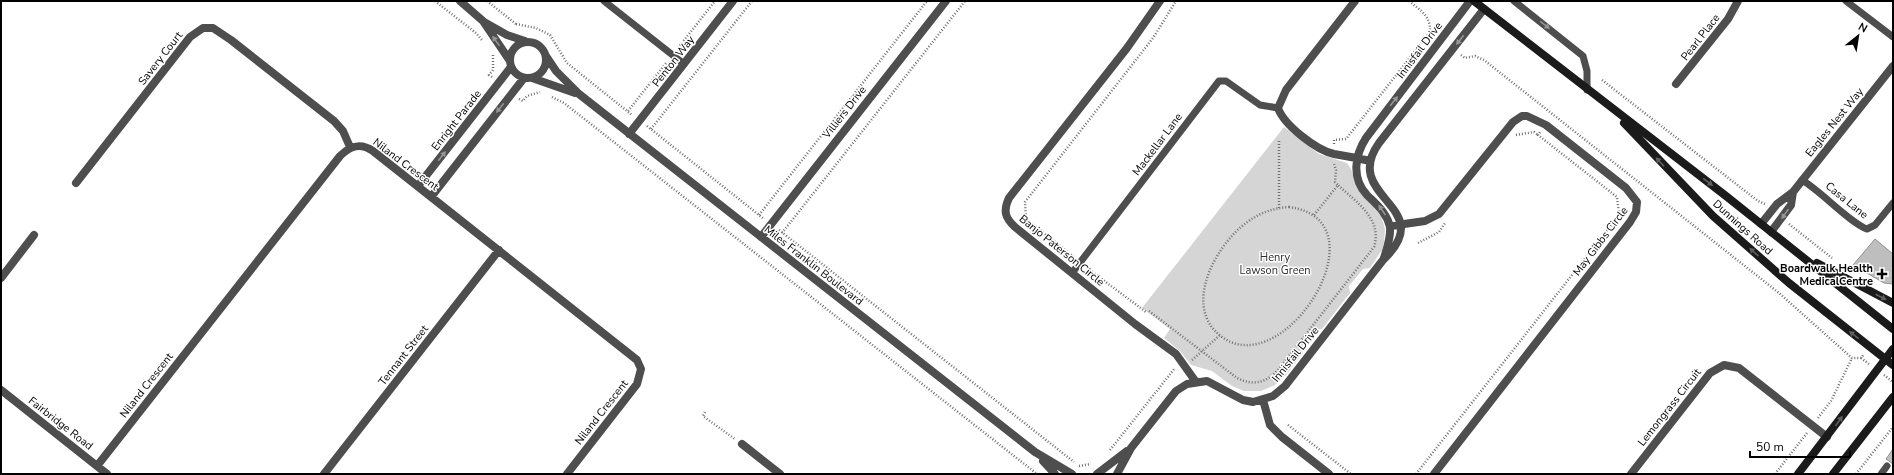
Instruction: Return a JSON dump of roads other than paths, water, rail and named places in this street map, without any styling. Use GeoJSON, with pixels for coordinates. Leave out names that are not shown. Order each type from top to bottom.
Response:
{"type":"FeatureCollection","features":[{"type":"Feature","properties":{"kind":"street"},"geometry":{"type":"LineString","coordinates":[[431,197],[512,93],[528,78],[537,76],[545,68],[546,56],[541,46],[536,43],[507,35],[483,21],[460,1]]}},
{"type":"Feature","properties":{"kind":"street","name":"Penton Way"},"geometry":{"type":"LineString","coordinates":[[629,134],[733,1]]}},
{"type":"Feature","properties":{"kind":"street","name":"Villiers Drive"},"geometry":{"type":"LineString","coordinates":[[761,237],[946,1]]}},
{"type":"Feature","properties":{"kind":"street","name":"Banjo Paterson Circle"},"geometry":{"type":"LineString","coordinates":[[1160,1],[1137,35],[1009,198],[1005,213],[1007,220],[1135,324],[1176,354],[1196,382]]}},
{"type":"Feature","properties":{"kind":"street"},"geometry":{"type":"LineString","coordinates":[[1355,1],[1286,90],[1278,108],[1281,117],[1291,127],[1322,149],[1333,154],[1370,160]]}},
{"type":"Feature","properties":{"kind":"street","name":"Innisfail Drive"},"geometry":{"type":"LineString","coordinates":[[1356,157],[1366,138],[1470,1]]}},
{"type":"Feature","properties":{"kind":"street","name":"Dunnings Road"},"geometry":{"type":"LineString","coordinates":[[1474,1],[1797,252],[1893,330]]}},
{"type":"Feature","properties":{"kind":"street","name":"Pearl Place"},"geometry":{"type":"LineString","coordinates":[[1676,84],[1728,19],[1738,1]]}},
{"type":"Feature","properties":{"kind":"street"},"geometry":{"type":"LineString","coordinates":[[1401,224],[1395,210],[1374,187],[1370,174],[1370,160],[1379,143],[1484,9]]}},
{"type":"Feature","properties":{"kind":"street"},"geometry":{"type":"LineString","coordinates":[[483,21],[511,64],[514,72],[528,78]]}},
{"type":"Feature","properties":{"kind":"street","name":"Savery Court"},"geometry":{"type":"LineString","coordinates":[[76,183],[190,37],[203,28],[213,28],[231,40],[334,121],[343,131],[350,147]]}},
{"type":"Feature","properties":{"kind":"street"},"geometry":{"type":"LineString","coordinates":[[511,64],[510,55],[516,46],[525,41]]}},
{"type":"Feature","properties":{"kind":"street","name":"Miles Franklin Boulevard"},"geometry":{"type":"LineString","coordinates":[[546,56],[556,71],[579,94],[1034,452],[1055,474]]}},
{"type":"Feature","properties":{"kind":"street","name":"Enright Parade"},"geometry":{"type":"LineString","coordinates":[[418,186],[499,83],[511,64]]}},
{"type":"Feature","properties":{"kind":"street","name":"Eagles Nest Way"},"geometry":{"type":"LineString","coordinates":[[1761,224],[1772,210],[1793,192],[1893,66]]}},
{"type":"Feature","properties":{"kind":"street","name":"Miles Franklin Boulevard"},"geometry":{"type":"LineString","coordinates":[[528,78],[579,94]]}},
{"type":"Feature","properties":{"kind":"street","name":"Dunnings Road"},"geometry":{"type":"LineString","coordinates":[[1610,108],[1713,216],[1789,283],[1893,365]]}},
{"type":"Feature","properties":{"kind":"street","name":"May Gibbs Circle"},"geometry":{"type":"LineString","coordinates":[[1390,226],[1425,221],[1439,214],[1509,127],[1519,118],[1527,116],[1546,125],[1630,192],[1637,202],[1636,212],[1630,222],[1434,474]]}},
{"type":"Feature","properties":{"kind":"street","name":"Niland Crescent"},"geometry":{"type":"LineString","coordinates":[[97,466],[340,156],[350,147],[359,145],[369,148],[635,358],[639,365],[639,378],[633,390],[567,474]]}},
{"type":"Feature","properties":{"kind":"street"},"geometry":{"type":"LineString","coordinates":[[1356,157],[1356,170],[1359,182],[1367,194],[1380,207],[1390,226]]}},
{"type":"Feature","properties":{"kind":"street","name":"Eagles Nest Way"},"geometry":{"type":"LineString","coordinates":[[1771,232],[1791,205],[1793,192]]}},
{"type":"Feature","properties":{"kind":"street","name":"Innisfail Drive"},"geometry":{"type":"LineString","coordinates":[[1196,382],[1207,381],[1243,400],[1253,402],[1273,396],[1285,386],[1383,260],[1397,245],[1401,224]]}},
{"type":"Feature","properties":{"kind":"street","name":"Innisfail Drive"},"geometry":{"type":"LineString","coordinates":[[1383,260],[1389,244],[1390,226]]}},
{"type":"Feature","properties":{"kind":"street"},"geometry":{"type":"LineString","coordinates":[[1,278],[34,235]]}},
{"type":"Feature","properties":{"kind":"street","name":"Tennant Street"},"geometry":{"type":"LineString","coordinates":[[324,474],[499,250]]}},
{"type":"Feature","properties":{"kind":"street"},"geometry":{"type":"LineString","coordinates":[[1797,252],[1893,303]]}},
{"type":"Feature","properties":{"kind":"street"},"geometry":{"type":"LineString","coordinates":[[1798,474],[1893,349]]}},
{"type":"Feature","properties":{"kind":"street","name":"Lemongrass Circuit"},"geometry":{"type":"LineString","coordinates":[[1631,474],[1710,373],[1724,365],[1739,368],[1827,437]]}},
{"type":"Feature","properties":{"kind":"street"},"geometry":{"type":"LineString","coordinates":[[1117,474],[1131,448],[1176,391],[1187,384],[1196,382]]}},
{"type":"Feature","properties":{"kind":"street","name":"Fairbridge Road"},"geometry":{"type":"LineString","coordinates":[[1,391],[107,474]]}},
{"type":"Feature","properties":{"kind":"street"},"geometry":{"type":"LineString","coordinates":[[1263,400],[1270,425],[1282,437],[1329,474]]}},
{"type":"Feature","properties":{"kind":"street"},"geometry":{"type":"LineString","coordinates":[[1832,474],[1892,401]]}},
{"type":"Feature","properties":{"kind":"street"},"geometry":{"type":"LineString","coordinates":[[742,444],[780,474]]}},
{"type":"Feature","properties":{"kind":"street"},"geometry":{"type":"LineString","coordinates":[[1097,474],[1131,448]]}},
{"type":"Feature","properties":{"kind":"street","name":"Miles Franklin Boulevard"},"geometry":{"type":"LineString","coordinates":[[1034,452],[1074,472]]}},
{"type":"Feature","properties":{"kind":"lane"},"geometry":{"type":"LineString","coordinates":[[604,1],[684,64]]}},
{"type":"Feature","properties":{"kind":"lane"},"geometry":{"type":"LineString","coordinates":[[1514,1],[1583,56],[1587,71],[1587,90]]}},
{"type":"Feature","properties":{"kind":"lane"},"geometry":{"type":"LineString","coordinates":[[1846,1],[1893,37]]}},
{"type":"Feature","properties":{"kind":"lane","name":"Mackellar Lane"},"geometry":{"type":"LineString","coordinates":[[1072,273],[1219,81],[1226,82],[1260,105],[1278,108]]}},
{"type":"Feature","properties":{"kind":"lane","name":"Casa Lane"},"geometry":{"type":"LineString","coordinates":[[1802,180],[1817,189],[1858,224],[1867,228],[1875,225],[1893,203]]}},
{"type":"Feature","properties":{"kind":"lane"},"geometry":{"type":"LineString","coordinates":[[1881,474],[1887,466]]}},
{"type":"Feature","properties":{"kind":"place","name":"Boardwalk Health MedicalCentre"},"geometry":{"type":"Point","coordinates":[1882,274]}},
{"type":"Feature","properties":{"kind":"park label","name":"Henry Lawson Green"},"geometry":{"type":"Point","coordinates":[1275,263]}}]}
